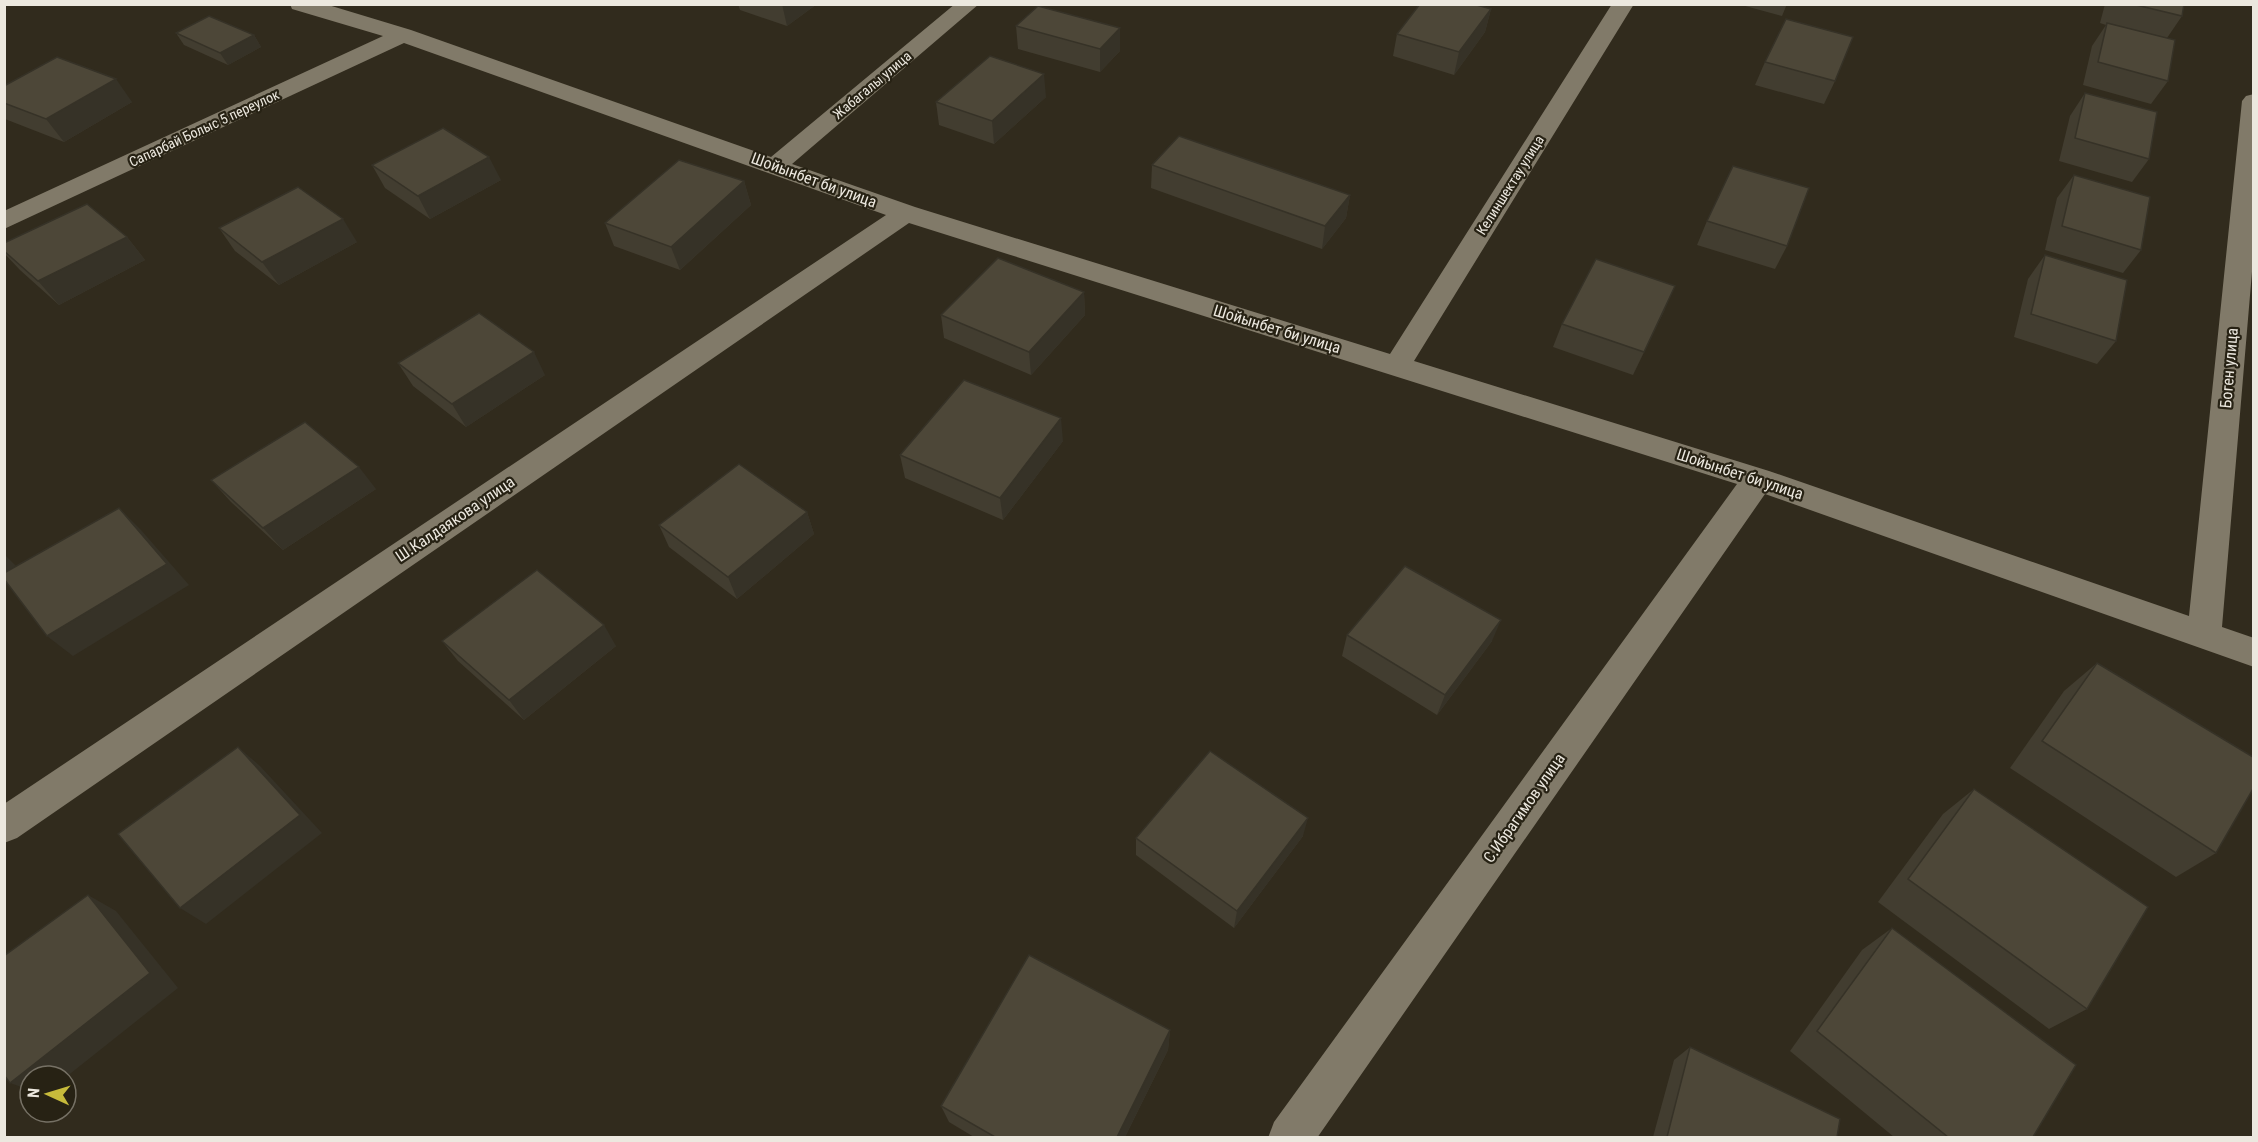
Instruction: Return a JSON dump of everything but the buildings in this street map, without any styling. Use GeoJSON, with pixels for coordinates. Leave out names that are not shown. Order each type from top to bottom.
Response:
{"type":"FeatureCollection","features":[{"type":"Feature","properties":{"kind":"street","name":"Шойынбет би улица"},"geometry":{"type":"LineString","coordinates":[[300,4],[403,35],[906,213],[1758,479],[2253,653]]}},
{"type":"Feature","properties":{"kind":"street","name":"Жабагалы улица"},"geometry":{"type":"LineString","coordinates":[[775,166],[969,4]]}},
{"type":"Feature","properties":{"kind":"street","name":"Келиншектау улица"},"geometry":{"type":"LineString","coordinates":[[1397,366],[1623,4]]}},
{"type":"Feature","properties":{"kind":"street","name":"Сапарбай Болыс 5 переулок"},"geometry":{"type":"LineString","coordinates":[[4,221],[403,35]]}},
{"type":"Feature","properties":{"kind":"street","name":"Боген улица"},"geometry":{"type":"LineString","coordinates":[[2204,635],[2253,101]]}},
{"type":"Feature","properties":{"kind":"street","name":"Ш.Калдаякова улица"},"geometry":{"type":"LineString","coordinates":[[4,826],[906,213]]}},
{"type":"Feature","properties":{"kind":"street","name":"С.Ибрагимов улица"},"geometry":{"type":"LineString","coordinates":[[1290,1137],[1758,479]]}}]}
